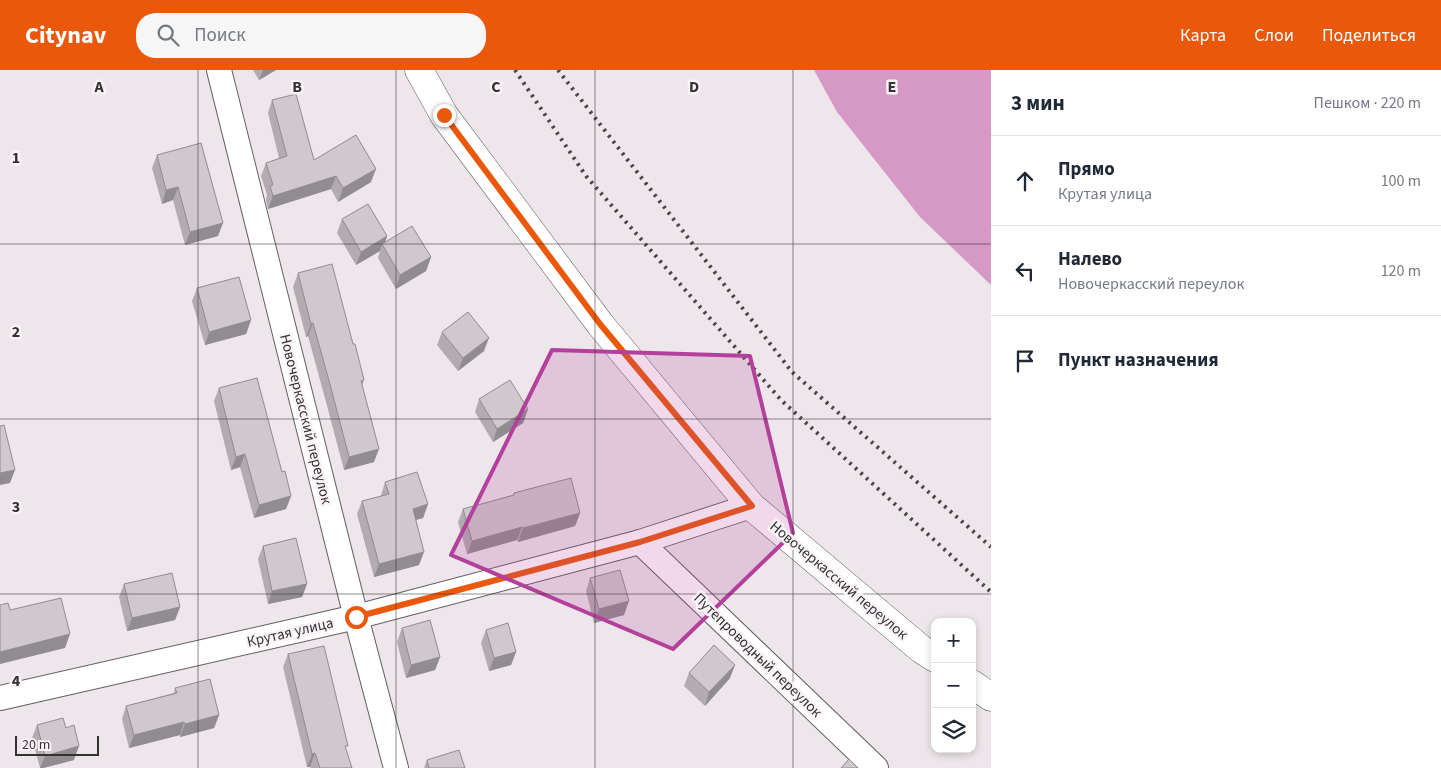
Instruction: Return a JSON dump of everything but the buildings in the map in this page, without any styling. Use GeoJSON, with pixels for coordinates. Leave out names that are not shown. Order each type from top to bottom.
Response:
{"type":"FeatureCollection","features":[{"type":"Feature","properties":{"kind":"main road","name":"Новочеркасский переулок"},"geometry":{"type":"LineString","coordinates":[[419,70],[444,115],[600,324],[752,506],[931,655]]}},
{"type":"Feature","properties":{"kind":"main road"},"geometry":{"type":"LineString","coordinates":[[976,687],[991,697]]}},
{"type":"Feature","properties":{"kind":"street","name":"Новочеркасский переулок"},"geometry":{"type":"LineString","coordinates":[[219,70],[356,617],[396,768]]}},
{"type":"Feature","properties":{"kind":"street","name":"Крутая улица"},"geometry":{"type":"LineString","coordinates":[[0,698],[356,617],[640,542],[752,506]]}},
{"type":"Feature","properties":{"kind":"street","name":"Путепроводный переулок"},"geometry":{"type":"LineString","coordinates":[[640,542],[876,768]]}},
{"type":"Feature","properties":{"kind":"highlighted area"},"geometry":{"type":"Polygon","coordinates":[[[552,350],[750,356],[793,533],[673,649],[451,555],[552,350]]]}},
{"type":"Feature","properties":{"kind":"shaded area"},"geometry":{"type":"Polygon","coordinates":[[[814,70],[991,70],[991,285],[920,217],[837,112],[814,70]]]}},
{"type":"Feature","properties":{"kind":"railway"},"geometry":{"type":"LineString","coordinates":[[515,70],[586,176],[781,400],[991,592]]}},
{"type":"Feature","properties":{"kind":"railway"},"geometry":{"type":"LineString","coordinates":[[558,70],[792,372],[991,547]]}},
{"type":"Feature","properties":{"kind":"route"},"geometry":{"type":"LineString","coordinates":[[356,617],[640,542],[752,506],[600,324],[444,115]]}}]}
